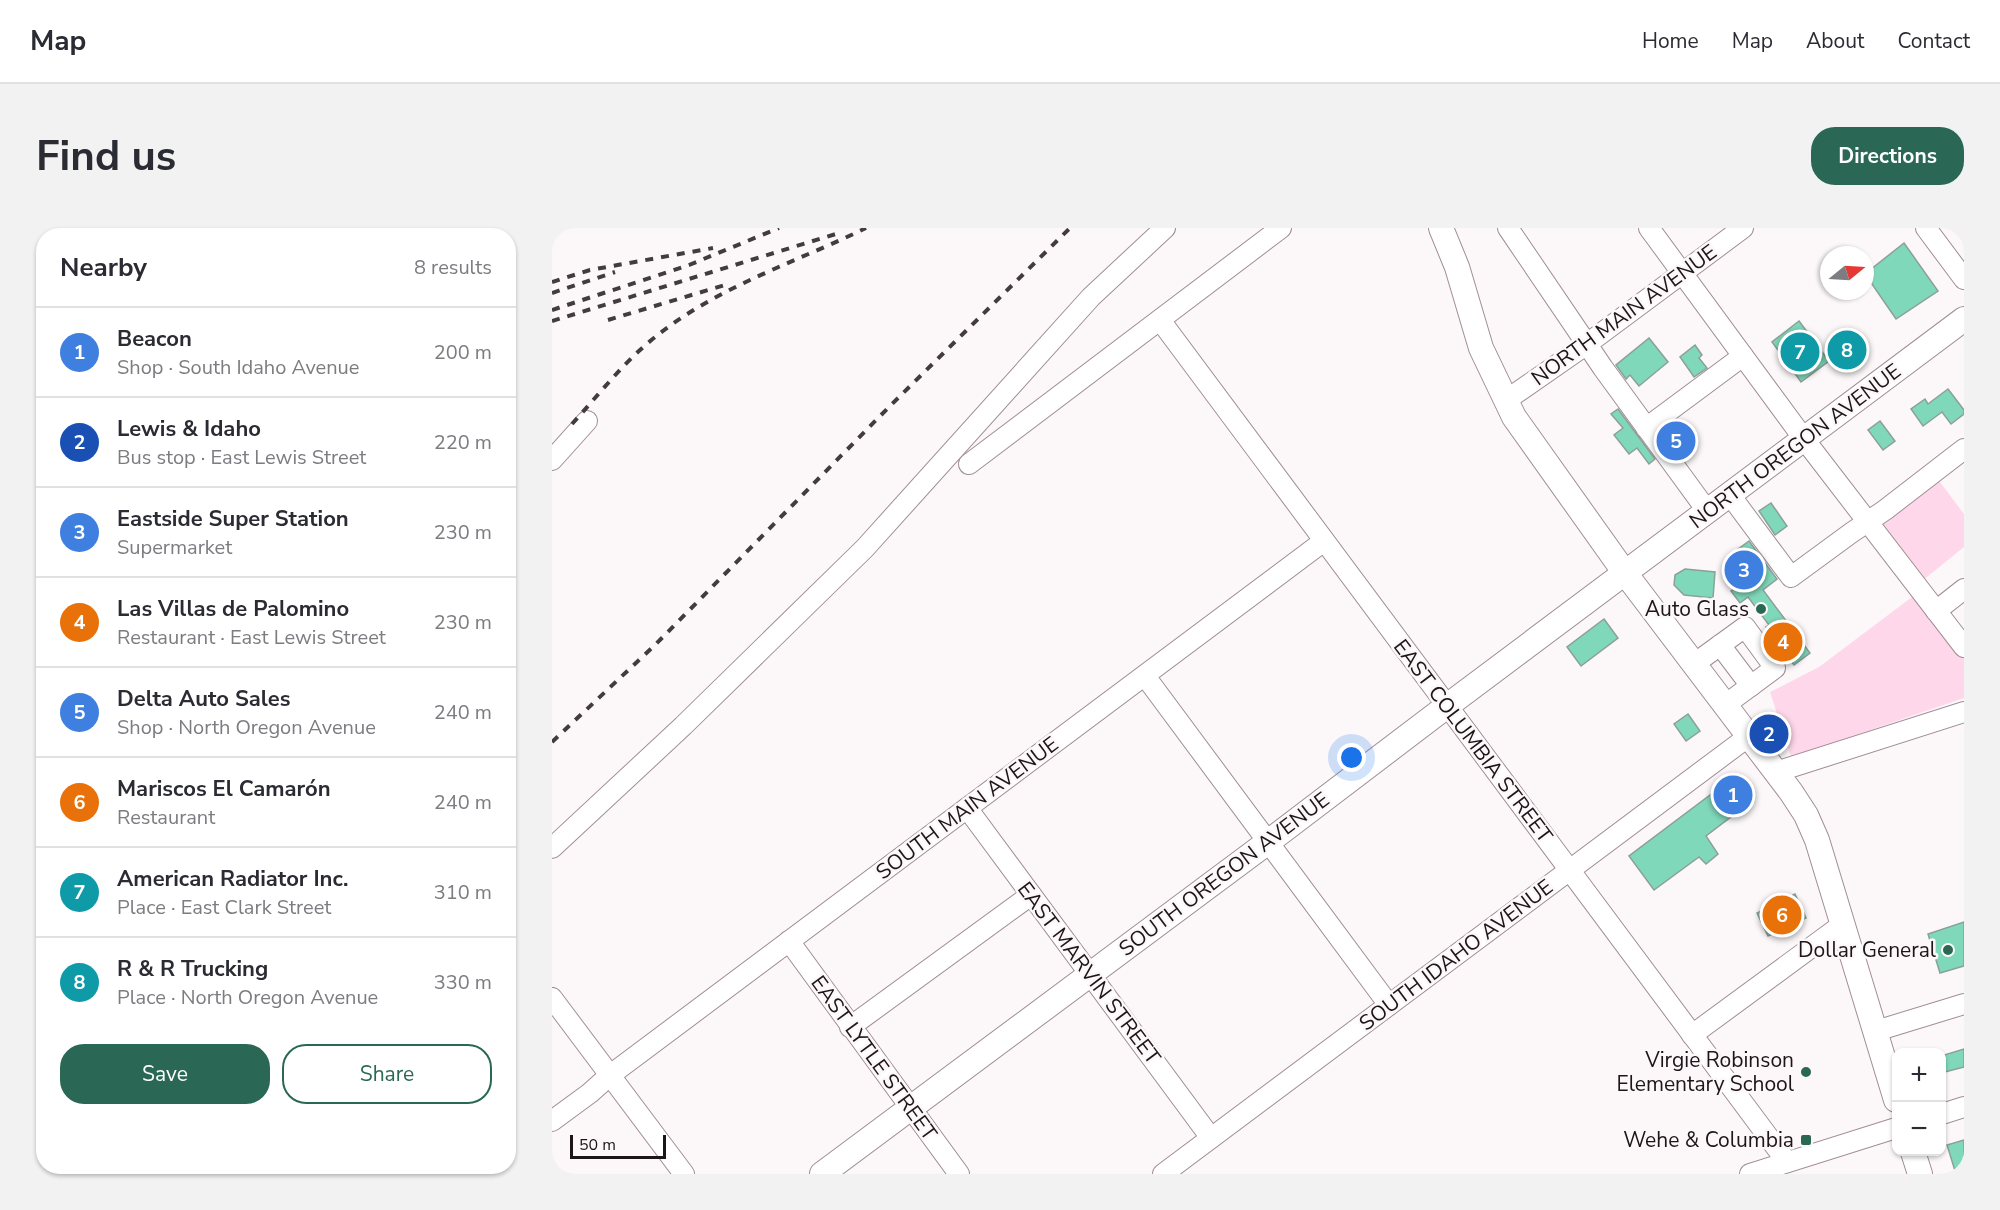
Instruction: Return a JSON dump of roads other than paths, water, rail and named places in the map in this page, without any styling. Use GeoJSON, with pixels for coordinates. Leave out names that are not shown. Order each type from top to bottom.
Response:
{"type":"FeatureCollection","features":[{"type":"Feature","properties":{"kind":"main road"},"geometry":{"type":"LineString","coordinates":[[1441,228],[1457,267],[1482,348],[1505,401],[1527,437],[1625,573],[1800,805],[1811,826],[1892,1086]]}},
{"type":"Feature","properties":{"kind":"main road","name":"NORTH OREGON AVENUE"},"geometry":{"type":"LineString","coordinates":[[1625,573],[1964,319]]}},
{"type":"Feature","properties":{"kind":"main road","name":"SOUTH OREGON AVENUE"},"geometry":{"type":"LineString","coordinates":[[822,1174],[1625,573]]}},
{"type":"Feature","properties":{"kind":"main road"},"geometry":{"type":"LineString","coordinates":[[1914,1156],[1920,1174]]}},
{"type":"Feature","properties":{"kind":"street"},"geometry":{"type":"LineString","coordinates":[[552,848],[683,726],[865,548],[1091,297],[1165,228]]}},
{"type":"Feature","properties":{"kind":"street"},"geometry":{"type":"LineString","coordinates":[[969,464],[1281,228]]}},
{"type":"Feature","properties":{"kind":"street"},"geometry":{"type":"LineString","coordinates":[[1508,228],[1646,428],[1708,512]]}},
{"type":"Feature","properties":{"kind":"street"},"geometry":{"type":"LineString","coordinates":[[1649,228],[1804,439],[1964,647]]}},
{"type":"Feature","properties":{"kind":"street","name":"NORTH MAIN AVENUE"},"geometry":{"type":"LineString","coordinates":[[1505,401],[1587,344],[1743,228]]}},
{"type":"Feature","properties":{"kind":"street"},"geometry":{"type":"LineString","coordinates":[[1926,228],[1964,279]]}},
{"type":"Feature","properties":{"kind":"street","name":"EAST COLUMBIA STREET"},"geometry":{"type":"LineString","coordinates":[[1160,320],[1787,1162]]}},
{"type":"Feature","properties":{"kind":"street"},"geometry":{"type":"LineString","coordinates":[[1646,428],[1743,356]]}},
{"type":"Feature","properties":{"kind":"street"},"geometry":{"type":"LineString","coordinates":[[552,460],[587,421]]}},
{"type":"Feature","properties":{"kind":"street"},"geometry":{"type":"LineString","coordinates":[[1730,495],[1791,577],[1964,449]]}},
{"type":"Feature","properties":{"kind":"street","name":"SOUTH MAIN AVENUE"},"geometry":{"type":"LineString","coordinates":[[552,1120],[1324,542]]}},
{"type":"Feature","properties":{"kind":"street"},"geometry":{"type":"LineString","coordinates":[[1936,611],[1964,589]]}},
{"type":"Feature","properties":{"kind":"street"},"geometry":{"type":"LineString","coordinates":[[1694,664],[1744,627],[1775,668],[1725,705]]}},
{"type":"Feature","properties":{"kind":"street"},"geometry":{"type":"LineString","coordinates":[[1720,645],[1751,686]]}},
{"type":"Feature","properties":{"kind":"street"},"geometry":{"type":"LineString","coordinates":[[1145,676],[1389,1005]]}},
{"type":"Feature","properties":{"kind":"street"},"geometry":{"type":"LineString","coordinates":[[1776,772],[1964,712]]}},
{"type":"Feature","properties":{"kind":"street","name":"SOUTH IDAHO AVENUE"},"geometry":{"type":"LineString","coordinates":[[1163,1174],[1749,736]]}},
{"type":"Feature","properties":{"kind":"street","name":"EAST MARVIN STREET"},"geometry":{"type":"LineString","coordinates":[[967,808],[1211,1138]]}},
{"type":"Feature","properties":{"kind":"street"},"geometry":{"type":"LineString","coordinates":[[850,1027],[1031,895]]}},
{"type":"Feature","properties":{"kind":"street"},"geometry":{"type":"LineString","coordinates":[[1692,1035],[1843,924]]}},
{"type":"Feature","properties":{"kind":"street","name":"EAST LYTLE STREET"},"geometry":{"type":"LineString","coordinates":[[789,941],[959,1174]]}},
{"type":"Feature","properties":{"kind":"street"},"geometry":{"type":"LineString","coordinates":[[552,998],[684,1174]]}},
{"type":"Feature","properties":{"kind":"street"},"geometry":{"type":"LineString","coordinates":[[1876,1032],[1964,1004]]}},
{"type":"Feature","properties":{"kind":"street"},"geometry":{"type":"LineString","coordinates":[[1946,1112],[1964,1107]]}},
{"type":"Feature","properties":{"kind":"street"},"geometry":{"type":"LineString","coordinates":[[1750,1174],[1892,1129]]}},
{"type":"Feature","properties":{"kind":"railway"},"geometry":{"type":"LineString","coordinates":[[552,310],[689,265],[779,228]]}},
{"type":"Feature","properties":{"kind":"railway"},"geometry":{"type":"LineString","coordinates":[[572,424],[640,350],[665,329],[720,295],[866,228]]}},
{"type":"Feature","properties":{"kind":"railway"},"geometry":{"type":"LineString","coordinates":[[552,742],[656,644],[887,409],[1070,228]]}},
{"type":"Feature","properties":{"kind":"railway"},"geometry":{"type":"LineString","coordinates":[[552,321],[839,233]]}},
{"type":"Feature","properties":{"kind":"railway"},"geometry":{"type":"LineString","coordinates":[[552,282],[590,270],[713,248]]}},
{"type":"Feature","properties":{"kind":"railway"},"geometry":{"type":"LineString","coordinates":[[552,293],[615,272]]}},
{"type":"Feature","properties":{"kind":"railway"},"geometry":{"type":"LineString","coordinates":[[608,320],[725,285]]}},
{"type":"Feature","properties":{"kind":"place","name":"R & R Trucking"},"geometry":{"type":"Point","coordinates":[1847,350]}},
{"type":"Feature","properties":{"kind":"place","name":"American Radiator Inc."},"geometry":{"type":"Point","coordinates":[1800,352]}},
{"type":"Feature","properties":{"kind":"place","name":"Delta Auto Sales"},"geometry":{"type":"Point","coordinates":[1676,441]}},
{"type":"Feature","properties":{"kind":"place","name":"Eastside Super Station"},"geometry":{"type":"Point","coordinates":[1744,570]}},
{"type":"Feature","properties":{"kind":"place","name":"Auto Glass"},"geometry":{"type":"Point","coordinates":[1761,609]}},
{"type":"Feature","properties":{"kind":"place","name":"Las Villas de Palomino"},"geometry":{"type":"Point","coordinates":[1783,642]}},
{"type":"Feature","properties":{"kind":"place","name":"Lewis & Idaho"},"geometry":{"type":"Point","coordinates":[1769,734]}},
{"type":"Feature","properties":{"kind":"place","name":"Beacon"},"geometry":{"type":"Point","coordinates":[1733,795]}},
{"type":"Feature","properties":{"kind":"place","name":"Mariscos El Camarón"},"geometry":{"type":"Point","coordinates":[1782,915]}},
{"type":"Feature","properties":{"kind":"place","name":"Dollar General"},"geometry":{"type":"Point","coordinates":[1948,950]}},
{"type":"Feature","properties":{"kind":"place","name":"Virgie Robinson Elementary School"},"geometry":{"type":"Point","coordinates":[1806,1072]}},
{"type":"Feature","properties":{"kind":"place","name":"Wehe & Columbia"},"geometry":{"type":"Point","coordinates":[1806,1140]}}]}
